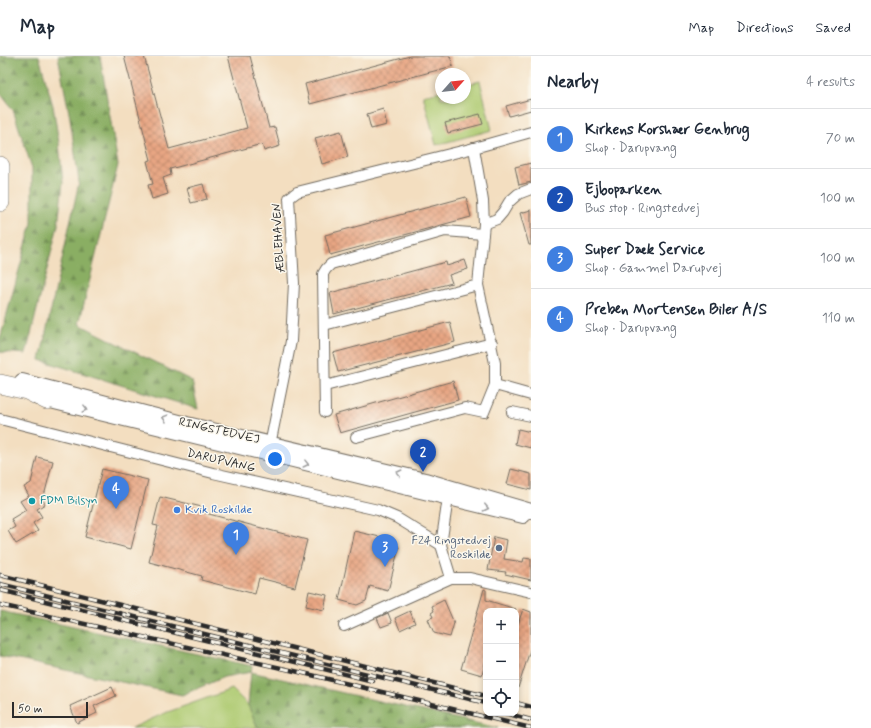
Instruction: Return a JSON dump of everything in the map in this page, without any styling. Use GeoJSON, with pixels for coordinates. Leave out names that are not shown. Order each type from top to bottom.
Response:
{"type":"FeatureCollection","features":[{"type":"Feature","properties":{"kind":"highway"},"geometry":{"type":"LineString","coordinates":[[0,166],[0,202]]}},
{"type":"Feature","properties":{"kind":"highway"},"geometry":{"type":"LineString","coordinates":[[0,384],[27,390],[47,400]]}},
{"type":"Feature","properties":{"kind":"street","name":"ÆBLEHAVEN"},"geometry":{"type":"LineString","coordinates":[[270,449],[291,341],[294,283],[289,198],[297,192],[474,148],[531,132]]}},
{"type":"Feature","properties":{"kind":"street"},"geometry":{"type":"LineString","coordinates":[[356,437],[465,408],[484,412],[495,385],[495,363],[492,343],[478,285],[484,229],[483,201],[474,148]]}},
{"type":"Feature","properties":{"kind":"street"},"geometry":{"type":"LineString","coordinates":[[326,412],[323,274],[332,264],[446,231],[484,229],[498,218],[509,202],[518,194],[531,189]]}},
{"type":"Feature","properties":{"kind":"street"},"geometry":{"type":"LineString","coordinates":[[324,325],[478,285]]}},
{"type":"Feature","properties":{"kind":"street"},"geometry":{"type":"LineString","coordinates":[[325,386],[492,343]]}},
{"type":"Feature","properties":{"kind":"street","name":"RINGSTEDVEJ"},"geometry":{"type":"LineString","coordinates":[[0,376],[187,424],[270,449]]}},
{"type":"Feature","properties":{"kind":"street"},"geometry":{"type":"LineString","coordinates":[[495,385],[531,395]]}},
{"type":"Feature","properties":{"kind":"street","name":"RINGSTEDVEJ"},"geometry":{"type":"LineString","coordinates":[[0,389],[270,449],[449,493],[531,511]]}},
{"type":"Feature","properties":{"kind":"street"},"geometry":{"type":"LineString","coordinates":[[512,412],[531,416]]}},
{"type":"Feature","properties":{"kind":"street","name":"DARUPVANG"},"geometry":{"type":"LineString","coordinates":[[0,419],[213,473],[378,510],[397,518],[441,545]]}},
{"type":"Feature","properties":{"kind":"street"},"geometry":{"type":"LineString","coordinates":[[449,493],[441,545],[451,578]]}},
{"type":"Feature","properties":{"kind":"street","name":"RINGSTEDVEJ"},"geometry":{"type":"LineString","coordinates":[[449,493],[531,518]]}},
{"type":"Feature","properties":{"kind":"street"},"geometry":{"type":"LineString","coordinates":[[344,626],[451,578],[470,578],[531,592]]}},
{"type":"Feature","properties":{"kind":"green space"},"geometry":{"type":"Polygon","coordinates":[[[0,56],[39,56],[53,106],[63,183],[58,225],[26,354],[0,352],[0,339],[32,223],[32,168],[13,110],[0,93],[0,56]]]}},
{"type":"Feature","properties":{"kind":"green space"},"geometry":{"type":"Polygon","coordinates":[[[58,56],[100,56],[118,165],[79,324],[192,381],[198,409],[40,360],[79,182],[70,118],[58,56]]]}},
{"type":"Feature","properties":{"kind":"green space"},"geometry":{"type":"Polygon","coordinates":[[[480,81],[492,130],[436,145],[423,95],[435,92],[435,104],[471,104],[471,83],[480,81]]]}},
{"type":"Feature","properties":{"kind":"green space"},"geometry":{"type":"Polygon","coordinates":[[[0,611],[252,666],[251,672],[224,677],[182,695],[0,656],[0,611]]]}},
{"type":"Feature","properties":{"kind":"green space"},"geometry":{"type":"Polygon","coordinates":[[[251,672],[498,728],[258,728],[248,705],[251,672]]]}},
{"type":"Feature","properties":{"kind":"green space"},"geometry":{"type":"Polygon","coordinates":[[[232,689],[248,705],[258,728],[132,728],[165,713],[232,689]]]}},
{"type":"Feature","properties":{"kind":"building"},"geometry":{"type":"Polygon","coordinates":[[[124,56],[144,56],[169,149],[247,128],[228,56],[250,56],[269,128],[275,127],[280,146],[264,151],[262,144],[170,169],[171,175],[163,178],[168,194],[152,199],[148,185],[153,184],[147,161],[151,160],[124,56]]]}},
{"type":"Feature","properties":{"kind":"building"},"geometry":{"type":"Polygon","coordinates":[[[410,56],[450,56],[453,66],[435,68],[435,71],[310,104],[305,84],[410,56]]]}},
{"type":"Feature","properties":{"kind":"building"},"geometry":{"type":"Polygon","coordinates":[[[531,99],[531,110],[509,116],[506,106],[531,99]]]}},
{"type":"Feature","properties":{"kind":"building"},"geometry":{"type":"Polygon","coordinates":[[[383,109],[387,125],[371,129],[367,114],[383,109]]]}},
{"type":"Feature","properties":{"kind":"building"},"geometry":{"type":"Polygon","coordinates":[[[480,114],[483,124],[448,133],[445,123],[480,114]]]}},
{"type":"Feature","properties":{"kind":"building"},"geometry":{"type":"Polygon","coordinates":[[[341,131],[348,157],[322,164],[315,138],[341,131]]]}},
{"type":"Feature","properties":{"kind":"building"},"geometry":{"type":"Polygon","coordinates":[[[531,163],[531,182],[519,185],[515,167],[531,163]]]}},
{"type":"Feature","properties":{"kind":"building"},"geometry":{"type":"Polygon","coordinates":[[[203,184],[207,199],[191,203],[187,188],[203,184]]]}},
{"type":"Feature","properties":{"kind":"building"},"geometry":{"type":"Polygon","coordinates":[[[466,197],[471,217],[330,255],[325,235],[466,197]]]}},
{"type":"Feature","properties":{"kind":"building"},"geometry":{"type":"Polygon","coordinates":[[[531,210],[531,245],[529,245],[520,213],[531,210]]]}},
{"type":"Feature","properties":{"kind":"building"},"geometry":{"type":"Polygon","coordinates":[[[465,260],[468,269],[449,275],[452,283],[334,314],[330,293],[446,262],[447,266],[465,260]]]}},
{"type":"Feature","properties":{"kind":"building"},"geometry":{"type":"Polygon","coordinates":[[[450,322],[455,342],[338,372],[333,353],[450,322]]]}},
{"type":"Feature","properties":{"kind":"building"},"geometry":{"type":"Polygon","coordinates":[[[453,381],[458,400],[340,433],[334,415],[453,381]]]}},
{"type":"Feature","properties":{"kind":"building"},"geometry":{"type":"Polygon","coordinates":[[[518,429],[531,432],[531,448],[515,444],[518,429]]]}},
{"type":"Feature","properties":{"kind":"building","name":"FDM Bilsyn"},"geometry":{"type":"Polygon","coordinates":[[[37,457],[53,461],[43,500],[45,504],[37,509],[42,517],[33,523],[38,531],[16,544],[8,531],[15,527],[11,519],[26,510],[20,501],[29,496],[24,487],[31,483],[37,457]]]}},
{"type":"Feature","properties":{"kind":"building"},"geometry":{"type":"Polygon","coordinates":[[[102,469],[148,480],[131,549],[85,537],[102,469]]]}},
{"type":"Feature","properties":{"kind":"building"},"geometry":{"type":"Polygon","coordinates":[[[511,469],[531,474],[531,490],[507,484],[511,469]]]}},
{"type":"Feature","properties":{"kind":"building"},"geometry":{"type":"Polygon","coordinates":[[[160,497],[206,508],[205,513],[307,540],[295,587],[259,578],[255,594],[201,580],[202,576],[149,562],[158,526],[153,525],[160,497]]]}},
{"type":"Feature","properties":{"kind":"building"},"geometry":{"type":"Polygon","coordinates":[[[354,531],[380,537],[379,542],[399,547],[388,591],[370,586],[366,601],[357,605],[339,600],[354,531]]]}},
{"type":"Feature","properties":{"kind":"building"},"geometry":{"type":"Polygon","coordinates":[[[494,537],[507,540],[504,559],[523,562],[524,558],[531,559],[531,580],[505,574],[506,572],[488,570],[494,537]]]}},
{"type":"Feature","properties":{"kind":"building"},"geometry":{"type":"Polygon","coordinates":[[[484,589],[486,590],[486,600],[513,608],[483,608],[482,675],[461,669],[484,589]]]}},
{"type":"Feature","properties":{"kind":"building"},"geometry":{"type":"Polygon","coordinates":[[[309,591],[327,595],[324,610],[306,606],[309,591]]]}},
{"type":"Feature","properties":{"kind":"building"},"geometry":{"type":"Polygon","coordinates":[[[444,600],[454,623],[450,637],[434,633],[428,619],[433,617],[431,613],[434,611],[432,606],[444,600]]]}},
{"type":"Feature","properties":{"kind":"building"},"geometry":{"type":"Polygon","coordinates":[[[523,609],[531,612],[531,647],[519,685],[519,644],[519,621],[523,609]]]}},
{"type":"Feature","properties":{"kind":"building"},"geometry":{"type":"Polygon","coordinates":[[[410,611],[415,623],[400,630],[395,618],[410,611]]]}},
{"type":"Feature","properties":{"kind":"building"},"geometry":{"type":"Polygon","coordinates":[[[388,613],[392,623],[381,627],[377,618],[388,613]]]}},
{"type":"Feature","properties":{"kind":"building"},"geometry":{"type":"Polygon","coordinates":[[[112,687],[116,696],[94,706],[97,713],[77,723],[70,706],[112,687]]]}},
{"type":"Feature","properties":{"kind":"railway"},"geometry":{"type":"LineString","coordinates":[[0,575],[483,695]]}},
{"type":"Feature","properties":{"kind":"railway"},"geometry":{"type":"LineString","coordinates":[[0,584],[483,702]]}},
{"type":"Feature","properties":{"kind":"railway"},"geometry":{"type":"LineString","coordinates":[[0,590],[373,681]]}},
{"type":"Feature","properties":{"kind":"railway"},"geometry":{"type":"LineString","coordinates":[[0,605],[299,672],[531,728]]}},
{"type":"Feature","properties":{"kind":"railway"},"geometry":{"type":"LineString","coordinates":[[519,704],[531,707]]}},
{"type":"Feature","properties":{"kind":"railway"},"geometry":{"type":"LineString","coordinates":[[516,716],[531,720]]}},
{"type":"Feature","properties":{"kind":"place","name":"Ejboparken"},"geometry":{"type":"Point","coordinates":[423,472]}},
{"type":"Feature","properties":{"kind":"place","name":"FDM Bilsyn"},"geometry":{"type":"Point","coordinates":[32,501]}},
{"type":"Feature","properties":{"kind":"place","name":"Preben Mortensen Biler A/S"},"geometry":{"type":"Point","coordinates":[116,509]}},
{"type":"Feature","properties":{"kind":"place","name":"Kvik Roskilde"},"geometry":{"type":"Point","coordinates":[177,510]}},
{"type":"Feature","properties":{"kind":"place","name":"F24 Ringstedvej Roskilde"},"geometry":{"type":"Point","coordinates":[499,548]}},
{"type":"Feature","properties":{"kind":"place","name":"Kirkens Korshær Genbrug"},"geometry":{"type":"Point","coordinates":[236,555]}},
{"type":"Feature","properties":{"kind":"place","name":"Super Dæk Service"},"geometry":{"type":"Point","coordinates":[385,567]}}]}
